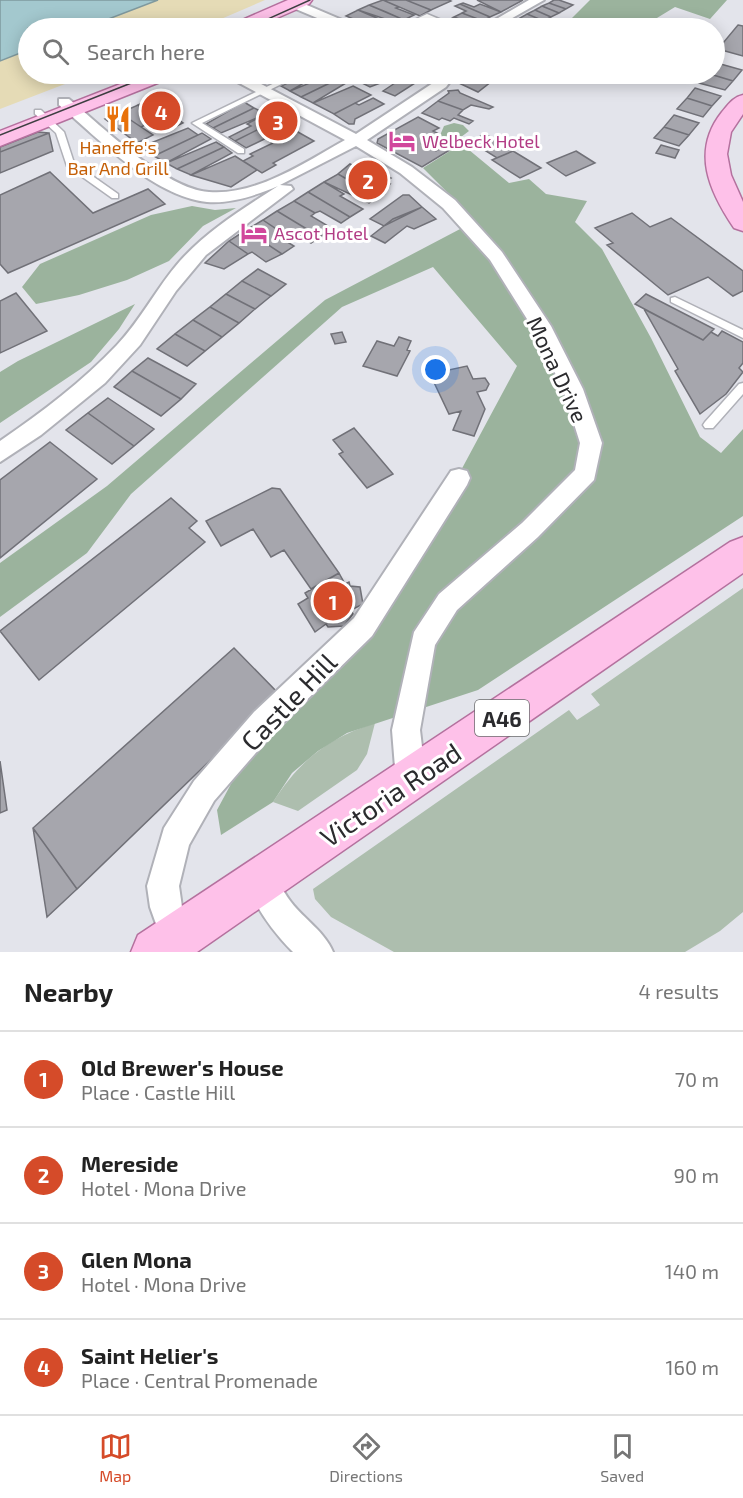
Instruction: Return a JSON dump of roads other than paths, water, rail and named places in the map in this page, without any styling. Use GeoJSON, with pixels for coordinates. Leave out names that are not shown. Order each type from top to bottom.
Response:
{"type":"FeatureCollection","features":[{"type":"Feature","properties":{"kind":"main road"},"geometry":{"type":"LineString","coordinates":[[267,18],[302,5],[326,0]]}},
{"type":"Feature","properties":{"kind":"main road"},"geometry":{"type":"LineString","coordinates":[[281,18],[302,5]]}},
{"type":"Feature","properties":{"kind":"main road"},"geometry":{"type":"LineString","coordinates":[[70,106],[114,84]]}},
{"type":"Feature","properties":{"kind":"main road"},"geometry":{"type":"LineString","coordinates":[[0,139],[43,117],[134,84]]}},
{"type":"Feature","properties":{"kind":"main road"},"geometry":{"type":"LineString","coordinates":[[743,101],[724,125],[716,145],[723,183],[743,223]]}},
{"type":"Feature","properties":{"kind":"main road"},"geometry":{"type":"LineString","coordinates":[[0,127],[43,117]]}},
{"type":"Feature","properties":{"kind":"main road","name":"Victoria Road"},"geometry":{"type":"LineString","coordinates":[[166,945],[743,553]]}},
{"type":"Feature","properties":{"kind":"street"},"geometry":{"type":"LineString","coordinates":[[505,18],[538,0]]}},
{"type":"Feature","properties":{"kind":"street"},"geometry":{"type":"LineString","coordinates":[[302,5],[329,18]]}},
{"type":"Feature","properties":{"kind":"street","name":"Mona Drive"},"geometry":{"type":"LineString","coordinates":[[251,84],[354,139],[406,170],[449,204],[496,256],[541,326],[573,389],[591,443],[586,474],[530,530],[448,602],[423,641],[406,730],[411,780]]}},
{"type":"Feature","properties":{"kind":"street"},"geometry":{"type":"LineString","coordinates":[[70,106],[116,148],[141,165],[165,180],[209,198],[246,194],[297,171],[399,115],[441,84]]}},
{"type":"Feature","properties":{"kind":"street"},"geometry":{"type":"LineString","coordinates":[[0,453],[46,421],[127,348],[169,287],[202,248],[233,222],[285,189],[297,171]]}},
{"type":"Feature","properties":{"kind":"street","name":"Castle Hill"},"geometry":{"type":"LineString","coordinates":[[166,945],[166,907],[163,886],[175,839],[204,791],[264,722],[363,627],[459,478]]}},
{"type":"Feature","properties":{"kind":"street"},"geometry":{"type":"LineString","coordinates":[[261,882],[277,912],[317,952]]}},
{"type":"Feature","properties":{"kind":"lane"},"geometry":{"type":"LineString","coordinates":[[241,151],[196,123],[278,84]]}},
{"type":"Feature","properties":{"kind":"lane"},"geometry":{"type":"LineString","coordinates":[[43,117],[60,132],[70,164],[115,196]]}},
{"type":"Feature","properties":{"kind":"lane"},"geometry":{"type":"LineString","coordinates":[[675,300],[743,334]]}},
{"type":"Feature","properties":{"kind":"lane"},"geometry":{"type":"LineString","coordinates":[[709,426],[743,387]]}},
{"type":"Feature","properties":{"kind":"water"},"geometry":{"type":"Polygon","coordinates":[[[0,0],[158,0],[111,18],[18,18],[18,54],[0,61],[0,0]]]}},
{"type":"Feature","properties":{"kind":"tram line"},"geometry":{"type":"LineString","coordinates":[[270,18],[310,0]]}},
{"type":"Feature","properties":{"kind":"tram line"},"geometry":{"type":"LineString","coordinates":[[0,135],[129,84]]}},
{"type":"Feature","properties":{"kind":"place","name":"Saint Helier's"},"geometry":{"type":"Point","coordinates":[161,111]}},
{"type":"Feature","properties":{"kind":"place","name":"Haneffe's Bar And Grill"},"geometry":{"type":"Point","coordinates":[118,119]}},
{"type":"Feature","properties":{"kind":"place","name":"Glen Mona"},"geometry":{"type":"Point","coordinates":[278,121]}},
{"type":"Feature","properties":{"kind":"place","name":"Welbeck Hotel"},"geometry":{"type":"Point","coordinates":[402,141]}},
{"type":"Feature","properties":{"kind":"place","name":"Mereside"},"geometry":{"type":"Point","coordinates":[368,180]}},
{"type":"Feature","properties":{"kind":"place","name":"Ascot Hotel"},"geometry":{"type":"Point","coordinates":[254,233]}},
{"type":"Feature","properties":{"kind":"place","name":"Old Brewer's House"},"geometry":{"type":"Point","coordinates":[333,601]}}]}
